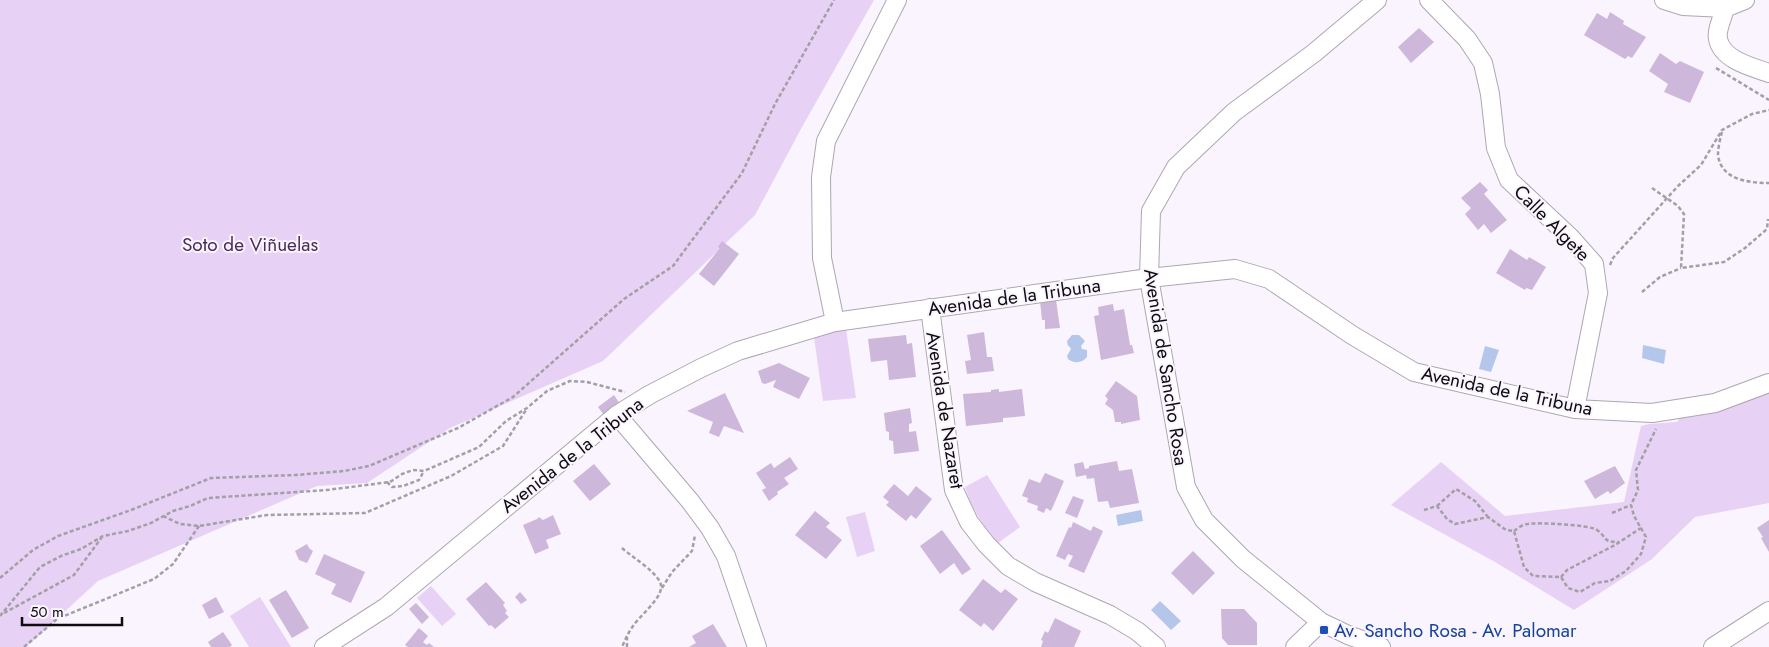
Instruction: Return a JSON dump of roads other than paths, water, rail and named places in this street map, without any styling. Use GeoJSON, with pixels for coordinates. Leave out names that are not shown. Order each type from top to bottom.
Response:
{"type":"FeatureCollection","features":[{"type":"Feature","properties":{"kind":"street"},"geometry":{"type":"LineString","coordinates":[[834,322],[822,258],[821,178],[826,142],[897,0]]}},
{"type":"Feature","properties":{"kind":"street","name":"Avenida de Sancho Rosa"},"geometry":{"type":"LineString","coordinates":[[1377,0],[1314,53],[1234,112],[1176,167],[1151,211],[1149,278],[1186,487],[1204,520],[1243,558],[1322,622],[1348,635],[1381,647]]}},
{"type":"Feature","properties":{"kind":"street","name":"Calle Algete"},"geometry":{"type":"LineString","coordinates":[[1429,0],[1467,40],[1483,63],[1490,94],[1496,148],[1509,180],[1570,237],[1594,264],[1598,293],[1575,409]]}},
{"type":"Feature","properties":{"kind":"street"},"geometry":{"type":"LineString","coordinates":[[1664,0],[1683,6],[1725,8],[1745,0]]}},
{"type":"Feature","properties":{"kind":"street"},"geometry":{"type":"LineString","coordinates":[[1725,8],[1718,37],[1721,47],[1734,59],[1769,73]]}},
{"type":"Feature","properties":{"kind":"street","name":"Avenida de la Tribuna"},"geometry":{"type":"LineString","coordinates":[[324,647],[386,607],[617,415],[649,395],[700,368],[738,351],[834,322],[1149,278],[1236,269],[1269,279],[1352,335],[1414,372],[1575,409],[1652,413],[1715,403],[1769,383]]}},
{"type":"Feature","properties":{"kind":"street","name":"Avenida de Nazaret"},"geometry":{"type":"LineString","coordinates":[[930,308],[954,490],[969,522],[986,544],[1008,566],[1035,582],[1110,615],[1137,631],[1156,647]]}},
{"type":"Feature","properties":{"kind":"street"},"geometry":{"type":"LineString","coordinates":[[617,415],[690,501],[726,556],[757,647]]}},
{"type":"Feature","properties":{"kind":"street"},"geometry":{"type":"LineString","coordinates":[[1713,647],[1769,611]]}},
{"type":"Feature","properties":{"kind":"street"},"geometry":{"type":"LineString","coordinates":[[1295,647],[1322,622]]}},
{"type":"Feature","properties":{"kind":"water"},"geometry":{"type":"Polygon","coordinates":[[[1072,335],[1079,335],[1085,341],[1081,346],[1082,349],[1087,350],[1087,357],[1081,362],[1071,361],[1067,356],[1071,349],[1067,341],[1072,335]]]}},
{"type":"Feature","properties":{"kind":"water"},"geometry":{"type":"Polygon","coordinates":[[[1643,345],[1666,350],[1664,364],[1642,358],[1643,345]]]}},
{"type":"Feature","properties":{"kind":"water"},"geometry":{"type":"Polygon","coordinates":[[[1485,346],[1499,350],[1491,372],[1479,369],[1485,346]]]}},
{"type":"Feature","properties":{"kind":"water"},"geometry":{"type":"Polygon","coordinates":[[[1141,510],[1143,521],[1118,526],[1116,515],[1141,510]]]}},
{"type":"Feature","properties":{"kind":"water"},"geometry":{"type":"Polygon","coordinates":[[[1160,601],[1181,621],[1171,630],[1151,610],[1160,601]]]}},
{"type":"Feature","properties":{"kind":"place","name":"Av. Sancho Rosa - Av. Palomar"},"geometry":{"type":"Point","coordinates":[1324,630]}},
{"type":"Feature","properties":{"kind":"park label","name":"Soto de Viñuelas"},"geometry":{"type":"Point","coordinates":[250,244]}}]}
